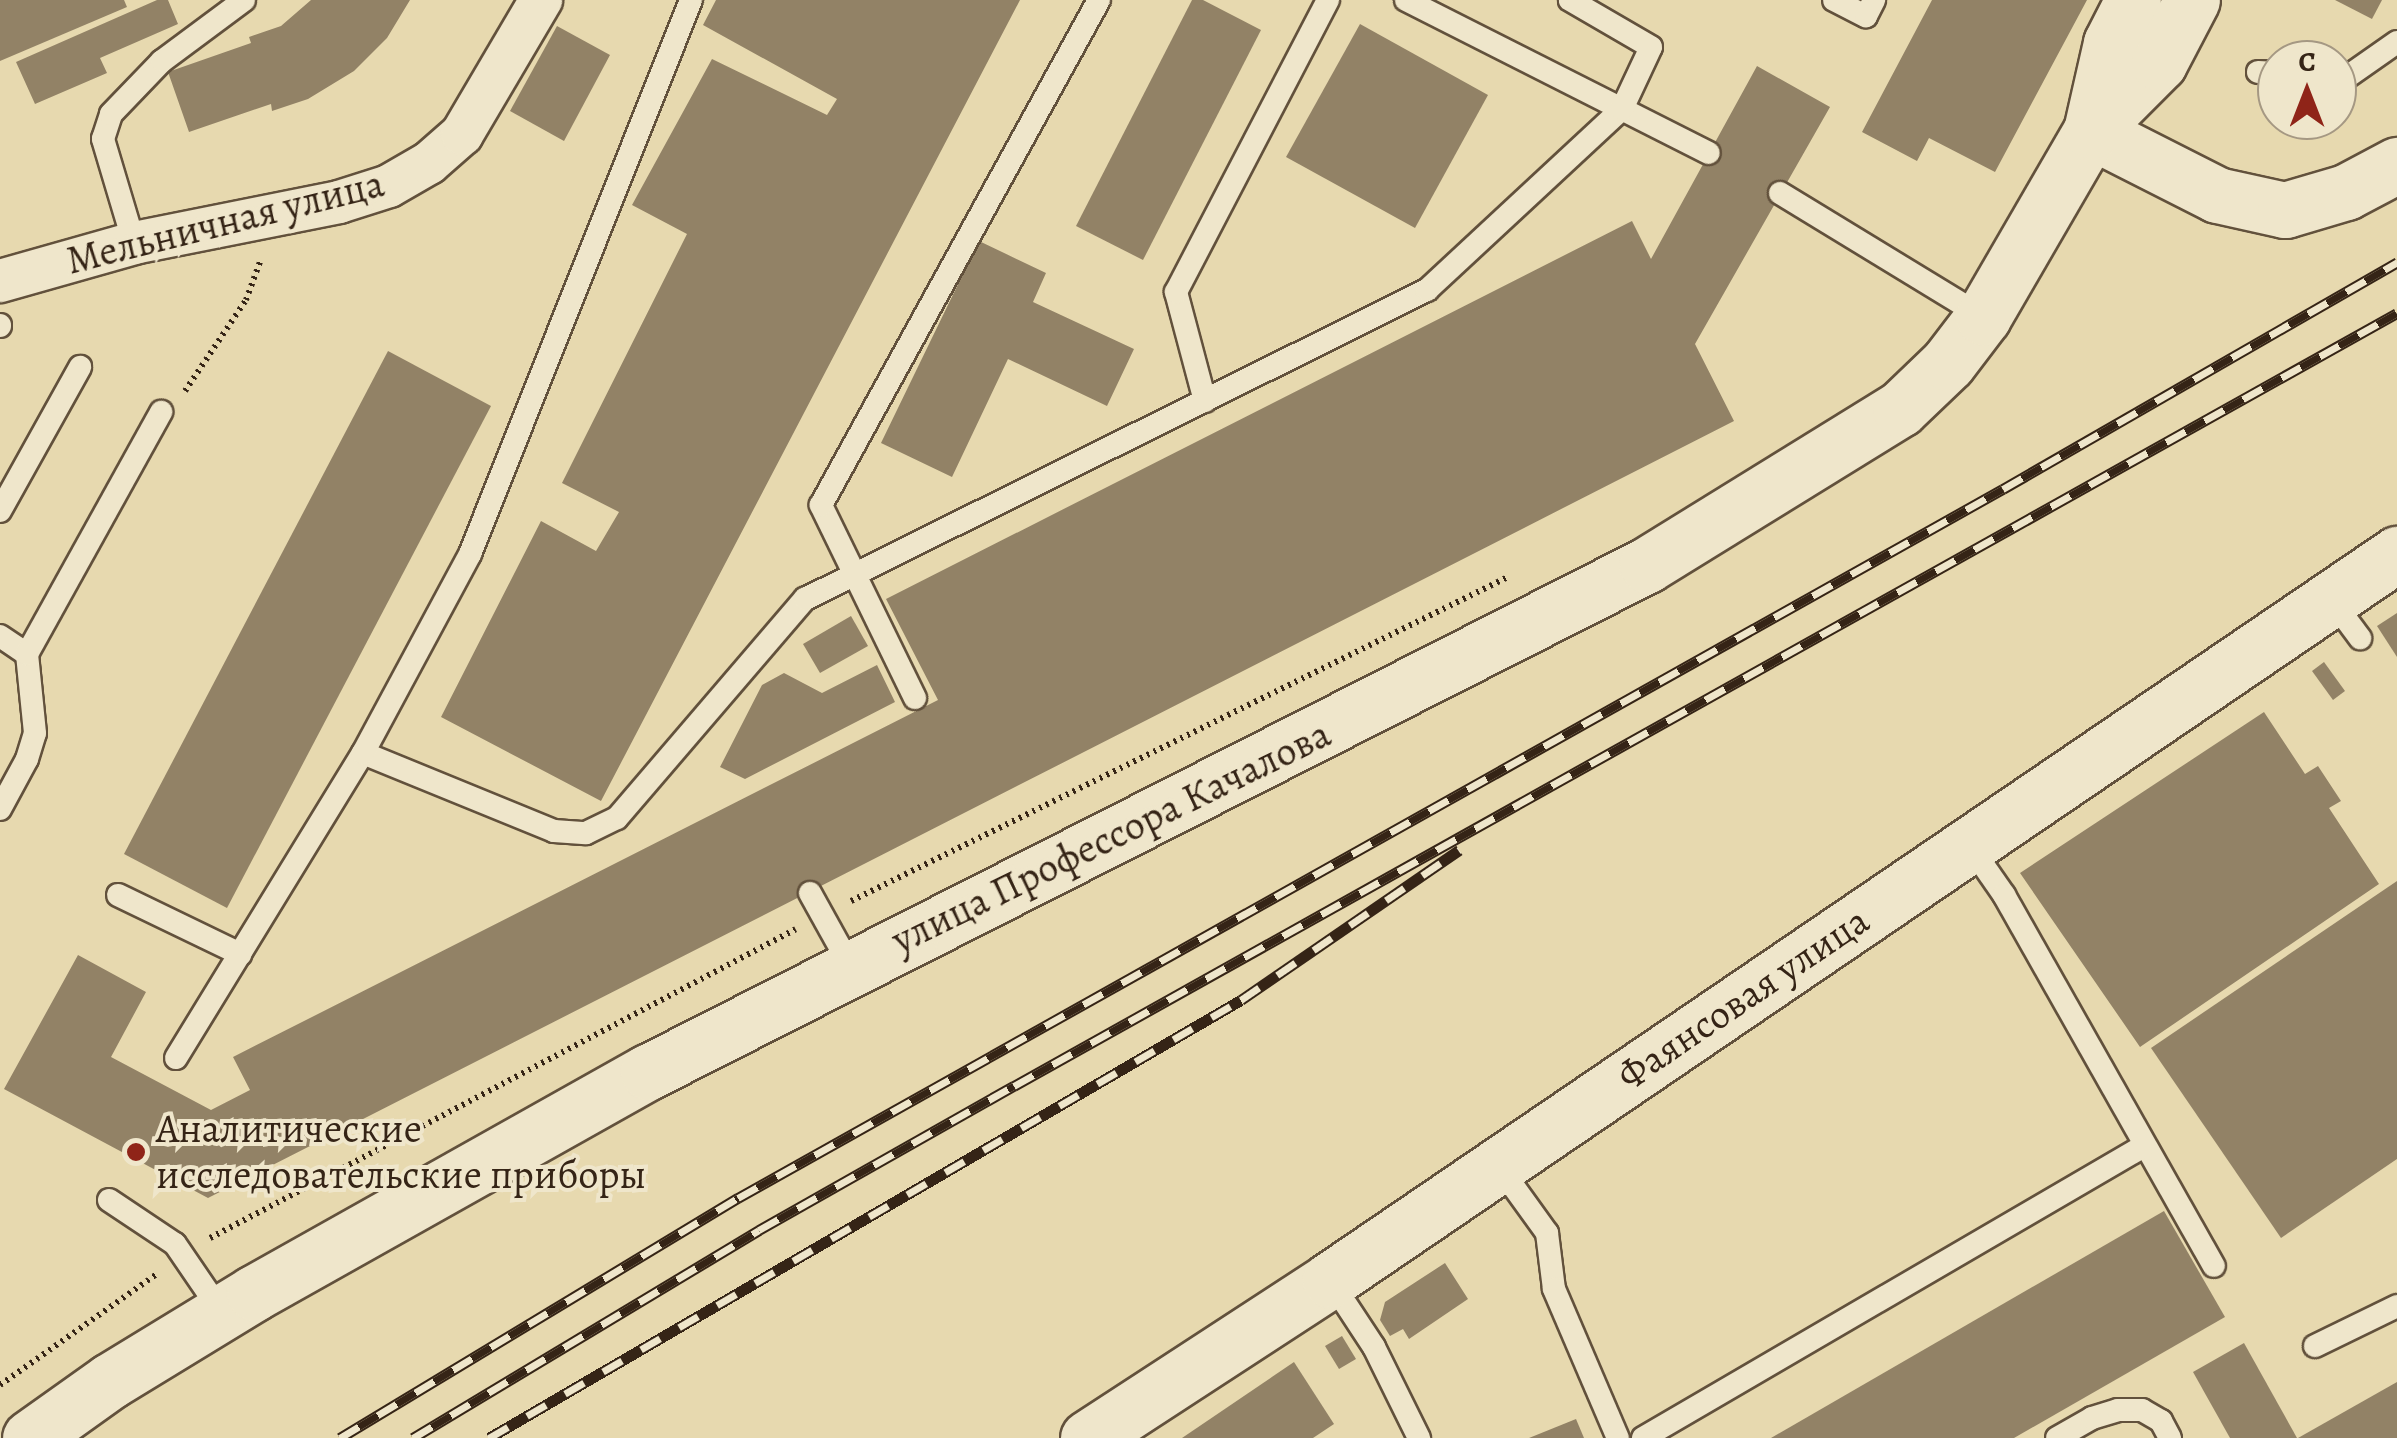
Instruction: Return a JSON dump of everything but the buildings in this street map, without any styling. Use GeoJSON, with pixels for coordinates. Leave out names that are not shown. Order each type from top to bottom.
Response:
{"type":"FeatureCollection","features":[{"type":"Feature","properties":{"kind":"street","name":"Мельничная улица"},"geometry":{"type":"LineString","coordinates":[[0,281],[134,243],[276,216],[389,186],[429,162],[462,134],[541,0]]}},
{"type":"Feature","properties":{"kind":"street","name":"улица Профессора Качалова"},"geometry":{"type":"LineString","coordinates":[[2091,131],[2111,42],[2134,0]]}},
{"type":"Feature","properties":{"kind":"street","name":"улица Профессора Качалова"},"geometry":{"type":"LineString","coordinates":[[30,1438],[110,1381],[222,1313],[648,1072],[1647,565],[1802,473],[1900,409],[1948,364],[1983,317],[2091,131],[2159,63],[2192,0]]}},
{"type":"Feature","properties":{"kind":"street"},"geometry":{"type":"LineString","coordinates":[[2091,131],[2217,195],[2284,210],[2346,192],[2397,165]]}},
{"type":"Feature","properties":{"kind":"street","name":"Фаянсовая улица"},"geometry":{"type":"LineString","coordinates":[[1088,1438],[1330,1280],[1969,844],[2346,618],[2397,554]]}},
{"type":"Feature","properties":{"kind":"lane"},"geometry":{"type":"LineString","coordinates":[[134,243],[102,140],[111,114],[162,61],[244,0]]}},
{"type":"Feature","properties":{"kind":"lane"},"geometry":{"type":"LineString","coordinates":[[176,1058],[364,753],[470,554],[691,0]]}},
{"type":"Feature","properties":{"kind":"lane"},"geometry":{"type":"LineString","coordinates":[[914,698],[821,504],[1099,0]]}},
{"type":"Feature","properties":{"kind":"lane"},"geometry":{"type":"LineString","coordinates":[[1205,400],[1176,292],[1328,0]]}},
{"type":"Feature","properties":{"kind":"lane"},"geometry":{"type":"LineString","coordinates":[[1406,0],[1709,154]]}},
{"type":"Feature","properties":{"kind":"lane"},"geometry":{"type":"LineString","coordinates":[[364,753],[554,831],[586,833],[616,818],[805,599],[1427,290],[1622,109],[1651,47],[1570,0]]}},
{"type":"Feature","properties":{"kind":"lane"},"geometry":{"type":"LineString","coordinates":[[1834,0],[1866,16],[1874,0]]}},
{"type":"Feature","properties":{"kind":"lane"},"geometry":{"type":"LineString","coordinates":[[2357,69],[2397,42]]}},
{"type":"Feature","properties":{"kind":"lane"},"geometry":{"type":"LineString","coordinates":[[1780,193],[1983,317]]}},
{"type":"Feature","properties":{"kind":"lane"},"geometry":{"type":"LineString","coordinates":[[0,511],[80,367]]}},
{"type":"Feature","properties":{"kind":"lane"},"geometry":{"type":"LineString","coordinates":[[0,809],[27,759],[35,733],[27,654],[161,412]]}},
{"type":"Feature","properties":{"kind":"lane"},"geometry":{"type":"LineString","coordinates":[[0,636],[27,654]]}},
{"type":"Feature","properties":{"kind":"lane"},"geometry":{"type":"LineString","coordinates":[[1969,844],[2004,895],[2214,1266]]}},
{"type":"Feature","properties":{"kind":"lane"},"geometry":{"type":"LineString","coordinates":[[810,894],[852,967]]}},
{"type":"Feature","properties":{"kind":"lane"},"geometry":{"type":"LineString","coordinates":[[118,895],[240,954]]}},
{"type":"Feature","properties":{"kind":"lane"},"geometry":{"type":"LineString","coordinates":[[1643,1438],[2144,1146]]}},
{"type":"Feature","properties":{"kind":"lane"},"geometry":{"type":"LineString","coordinates":[[1498,1165],[1547,1233],[1554,1289],[1618,1438]]}},
{"type":"Feature","properties":{"kind":"lane"},"geometry":{"type":"LineString","coordinates":[[109,1200],[175,1244],[222,1313]]}},
{"type":"Feature","properties":{"kind":"lane"},"geometry":{"type":"LineString","coordinates":[[1330,1280],[1374,1347],[1419,1438]]}},
{"type":"Feature","properties":{"kind":"lane"},"geometry":{"type":"LineString","coordinates":[[2315,1346],[2397,1306]]}},
{"type":"Feature","properties":{"kind":"lane"},"geometry":{"type":"LineString","coordinates":[[2057,1438],[2092,1418],[2118,1410],[2142,1410],[2161,1421],[2170,1438]]}},
{"type":"Feature","properties":{"kind":"path"},"geometry":{"type":"LineString","coordinates":[[161,412],[193,384],[246,300],[276,216]]}},
{"type":"Feature","properties":{"kind":"path"},"geometry":{"type":"LineString","coordinates":[[205,1240],[822,915],[1510,576]]}},
{"type":"Feature","properties":{"kind":"path"},"geometry":{"type":"LineString","coordinates":[[0,1385],[174,1262]]}},
{"type":"Feature","properties":{"kind":"railway"},"geometry":{"type":"LineString","coordinates":[[340,1438],[738,1198],[2003,489],[2397,262]]}},
{"type":"Feature","properties":{"kind":"railway"},"geometry":{"type":"LineString","coordinates":[[413,1438],[759,1230],[2397,313]]}},
{"type":"Feature","properties":{"kind":"railway"},"geometry":{"type":"LineString","coordinates":[[489,1438],[1241,1000],[1459,850]]}},
{"type":"Feature","properties":{"kind":"place","name":"Аналитические исследовательские приборы"},"geometry":{"type":"Point","coordinates":[136,1152]}}]}
